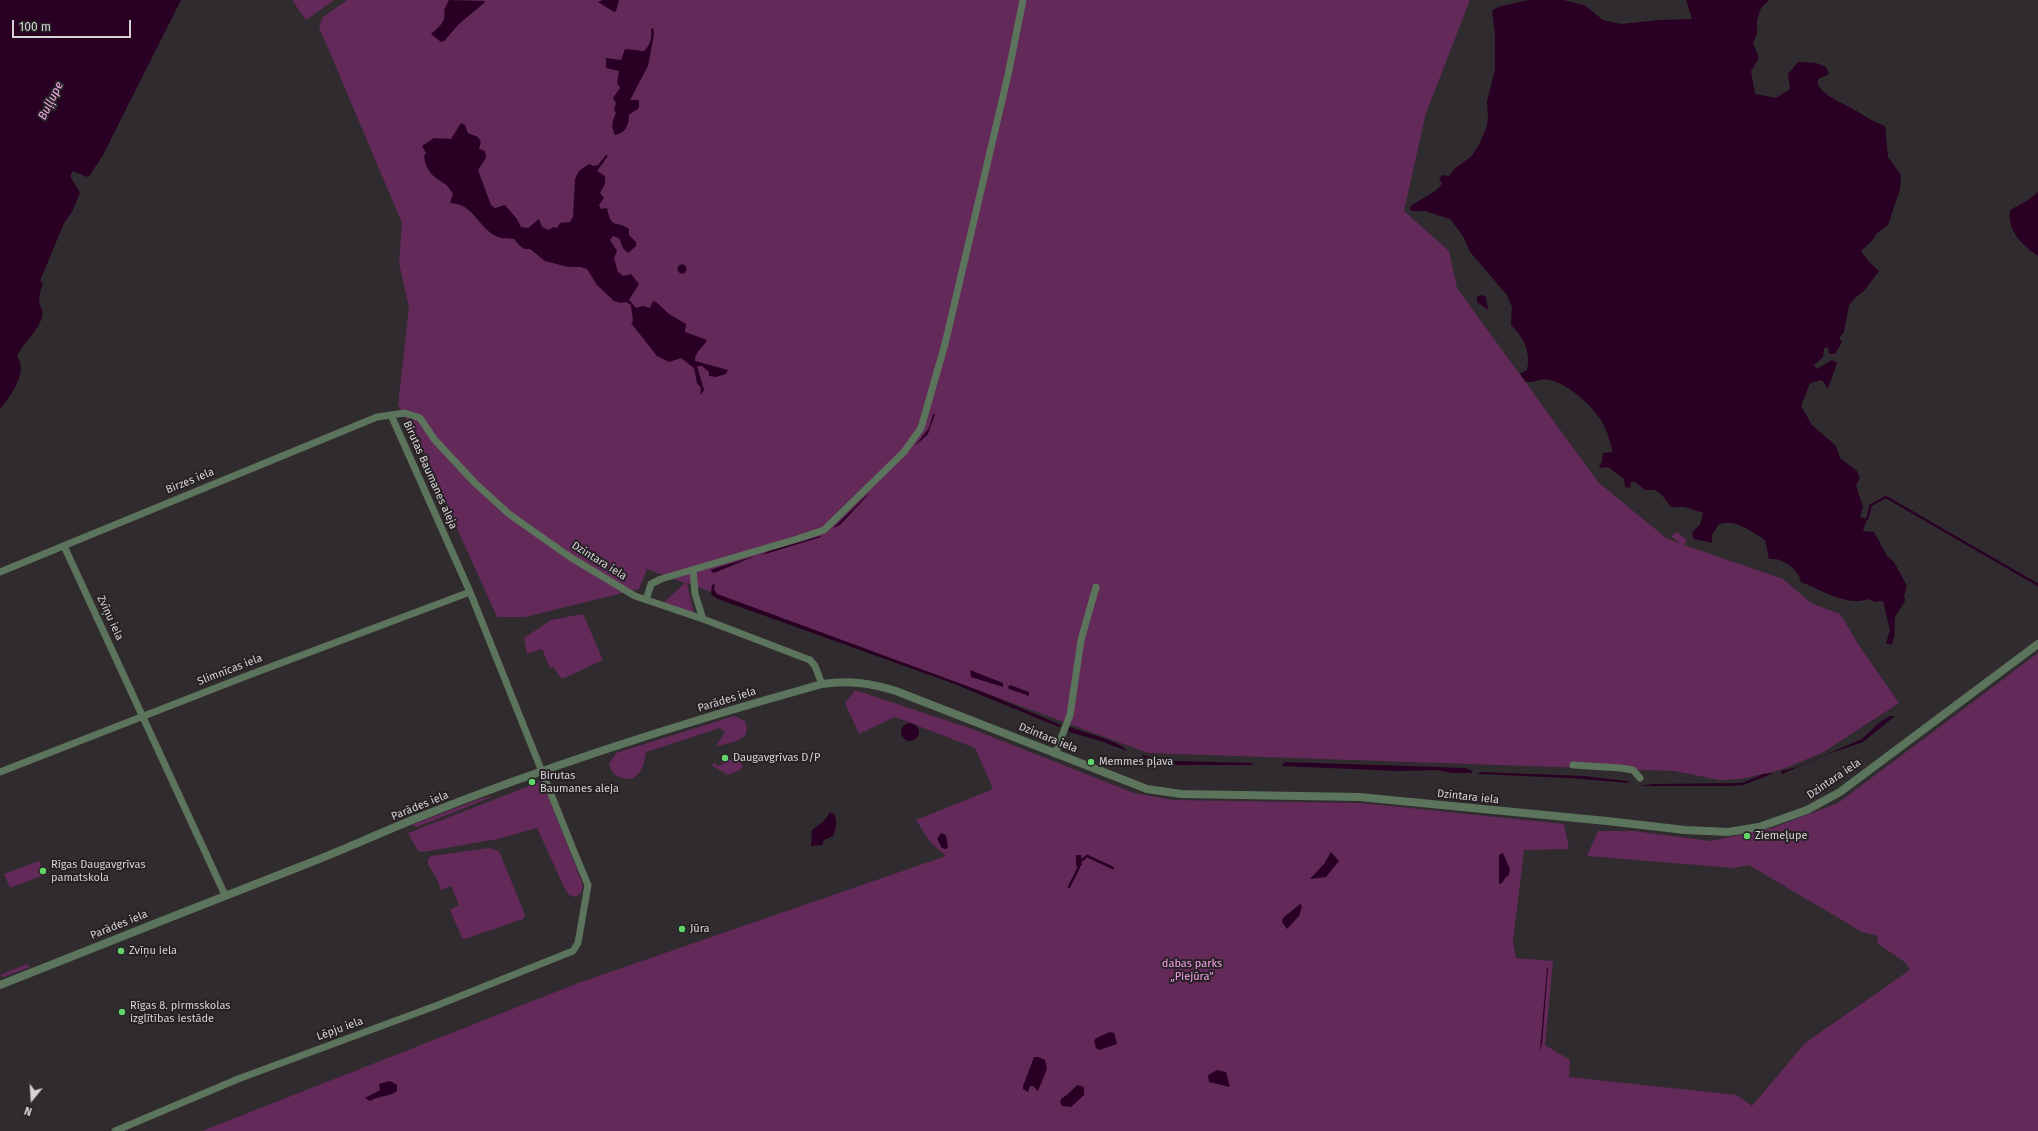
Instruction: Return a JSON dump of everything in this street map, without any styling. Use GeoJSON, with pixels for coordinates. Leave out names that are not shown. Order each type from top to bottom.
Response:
{"type":"FeatureCollection","features":[{"type":"Feature","properties":{"kind":"street"},"geometry":{"type":"LineString","coordinates":[[646,600],[651,584],[661,579],[824,530],[904,452],[921,428],[945,344],[1008,75],[1023,0]]}},
{"type":"Feature","properties":{"kind":"street","name":"Dzintara iela"},"geometry":{"type":"LineString","coordinates":[[391,415],[405,412],[420,418],[434,438],[474,482],[509,514],[600,576],[635,596],[703,619],[810,660],[815,666],[822,684]]}},
{"type":"Feature","properties":{"kind":"street","name":"Birzes iela"},"geometry":{"type":"LineString","coordinates":[[0,572],[213,483],[377,417],[391,415]]}},
{"type":"Feature","properties":{"kind":"street","name":"Birutas Baumanes aleja"},"geometry":{"type":"LineString","coordinates":[[391,415],[470,592],[587,882],[588,885],[578,942],[572,951]]}},
{"type":"Feature","properties":{"kind":"street","name":"Zvīņu iela"},"geometry":{"type":"LineString","coordinates":[[64,546],[225,895]]}},
{"type":"Feature","properties":{"kind":"street"},"geometry":{"type":"LineString","coordinates":[[693,570],[694,594],[703,619]]}},
{"type":"Feature","properties":{"kind":"street"},"geometry":{"type":"LineString","coordinates":[[1055,754],[1070,715],[1082,640],[1096,587]]}},
{"type":"Feature","properties":{"kind":"street","name":"Slimnīcas iela"},"geometry":{"type":"LineString","coordinates":[[0,772],[470,592]]}},
{"type":"Feature","properties":{"kind":"street","name":"Dzintara iela"},"geometry":{"type":"LineString","coordinates":[[858,682],[896,691],[992,727],[1055,754],[1147,789],[1181,794],[1359,797],[1685,830],[1728,832],[1759,826],[1807,810],[1840,792],[2038,644]]}},
{"type":"Feature","properties":{"kind":"street","name":"Parādes iela"},"geometry":{"type":"LineString","coordinates":[[0,985],[225,895],[303,866],[417,818],[543,771],[708,717],[822,684],[842,681],[858,682]]}},
{"type":"Feature","properties":{"kind":"street"},"geometry":{"type":"LineString","coordinates":[[1573,765],[1632,770],[1640,778]]}},
{"type":"Feature","properties":{"kind":"street","name":"Lēpju iela"},"geometry":{"type":"LineString","coordinates":[[115,1131],[238,1079],[438,1005],[572,951]]}},
{"type":"Feature","properties":{"kind":"green space"},"geometry":{"type":"Polygon","coordinates":[[[292,0],[334,0],[306,20],[292,0]]]}},
{"type":"Feature","properties":{"kind":"green space"},"geometry":{"type":"Polygon","coordinates":[[[347,0],[1470,0],[1426,113],[1404,211],[1449,251],[1457,288],[1598,482],[1666,538],[1681,544],[1671,536],[1677,532],[1687,540],[1684,545],[1783,579],[1811,603],[1840,614],[1862,650],[1899,703],[1822,753],[1780,770],[1741,779],[1720,780],[1674,771],[1148,753],[687,583],[694,613],[663,603],[685,583],[647,569],[639,589],[525,617],[497,617],[410,424],[398,405],[409,308],[399,263],[402,223],[319,27],[323,17],[347,0]]]}},
{"type":"Feature","properties":{"kind":"green space"},"geometry":{"type":"Polygon","coordinates":[[[583,614],[603,660],[562,679],[553,667],[550,668],[542,649],[527,654],[524,638],[551,620],[583,614]]]}},
{"type":"Feature","properties":{"kind":"green space","name":"dabas parks „Piejūra”"},"geometry":{"type":"Polygon","coordinates":[[[2038,653],[2038,1131],[202,1131],[581,982],[946,856],[931,843],[916,820],[993,789],[975,748],[895,717],[859,734],[845,703],[855,690],[972,729],[1134,793],[1173,800],[1361,803],[1564,824],[1569,849],[1524,850],[1513,941],[1516,958],[1553,961],[1545,1045],[1570,1060],[1569,1077],[1737,1095],[1752,1106],[1805,1043],[1910,970],[1906,963],[1877,943],[1878,936],[1862,932],[1749,865],[1734,868],[1587,856],[1598,831],[1633,831],[1711,841],[1772,828],[1838,803],[2038,653]]]}},
{"type":"Feature","properties":{"kind":"green space"},"geometry":{"type":"Polygon","coordinates":[[[734,716],[745,721],[747,728],[745,736],[737,741],[718,746],[717,744],[725,732],[720,728],[646,752],[644,764],[638,774],[631,779],[617,776],[610,768],[609,764],[616,753],[734,716]]]}},
{"type":"Feature","properties":{"kind":"green space"},"geometry":{"type":"Polygon","coordinates":[[[733,759],[739,760],[743,766],[740,770],[728,775],[711,765],[716,763],[717,766],[723,764],[722,761],[733,759]]]}},
{"type":"Feature","properties":{"kind":"green space"},"geometry":{"type":"Polygon","coordinates":[[[542,781],[583,885],[581,893],[575,897],[569,895],[564,887],[537,828],[498,839],[423,852],[418,851],[408,833],[542,781]]]}},
{"type":"Feature","properties":{"kind":"green space"},"geometry":{"type":"Polygon","coordinates":[[[494,796],[417,827],[411,825],[480,799],[494,796]]]}},
{"type":"Feature","properties":{"kind":"green space"},"geometry":{"type":"Polygon","coordinates":[[[489,848],[499,851],[525,915],[523,919],[465,939],[462,938],[450,910],[459,905],[451,886],[441,890],[437,879],[428,864],[428,859],[431,856],[489,848]]]}},
{"type":"Feature","properties":{"kind":"green space"},"geometry":{"type":"Polygon","coordinates":[[[39,861],[44,875],[10,888],[4,874],[39,861]]]}},
{"type":"Feature","properties":{"kind":"green space"},"geometry":{"type":"Polygon","coordinates":[[[27,964],[30,967],[3,977],[0,975],[27,964]]]}},
{"type":"Feature","properties":{"kind":"water","name":"Buļļupe"},"geometry":{"type":"Polygon","coordinates":[[[0,0],[181,0],[103,155],[90,175],[87,177],[73,171],[70,176],[80,193],[72,212],[64,223],[40,281],[43,283],[39,299],[43,313],[42,318],[36,330],[19,352],[17,357],[21,369],[20,376],[9,398],[0,409],[0,0]]]}},
{"type":"Feature","properties":{"kind":"water"},"geometry":{"type":"Polygon","coordinates":[[[449,0],[485,1],[459,24],[444,41],[441,42],[431,34],[443,21],[445,14],[444,10],[449,0]]]}},
{"type":"Feature","properties":{"kind":"water"},"geometry":{"type":"Polygon","coordinates":[[[603,0],[619,0],[616,11],[614,12],[598,2],[603,0]]]}},
{"type":"Feature","properties":{"kind":"water"},"geometry":{"type":"Polygon","coordinates":[[[1528,0],[1564,0],[1586,6],[1603,20],[1621,24],[1660,20],[1692,19],[1686,0],[1769,0],[1761,8],[1757,20],[1757,33],[1753,43],[1759,58],[1751,71],[1755,94],[1776,98],[1790,89],[1788,74],[1798,62],[1816,63],[1826,67],[1829,74],[1818,79],[1818,85],[1825,93],[1833,99],[1885,126],[1888,157],[1901,175],[1900,189],[1888,225],[1876,234],[1872,241],[1861,251],[1869,262],[1879,271],[1864,291],[1849,305],[1844,332],[1839,338],[1842,342],[1835,354],[1829,354],[1828,347],[1824,348],[1823,357],[1814,365],[1817,369],[1832,360],[1837,363],[1828,389],[1822,380],[1810,383],[1801,406],[1812,425],[1836,446],[1840,458],[1857,471],[1860,478],[1856,485],[1863,507],[1860,517],[1867,519],[1863,531],[1874,532],[1887,556],[1894,562],[1907,586],[1904,596],[1905,601],[1895,617],[1894,638],[1891,645],[1886,643],[1890,630],[1883,601],[1875,602],[1868,599],[1851,601],[1825,593],[1801,582],[1800,577],[1789,565],[1779,560],[1769,559],[1765,540],[1737,524],[1719,524],[1712,535],[1712,543],[1694,539],[1692,532],[1700,525],[1703,513],[1685,507],[1671,507],[1662,495],[1655,490],[1645,490],[1635,482],[1631,482],[1630,488],[1625,487],[1624,479],[1608,467],[1601,468],[1599,466],[1602,461],[1603,453],[1613,452],[1606,431],[1596,413],[1574,392],[1558,382],[1544,379],[1526,382],[1520,374],[1527,370],[1527,351],[1520,335],[1511,325],[1512,307],[1507,295],[1470,252],[1463,236],[1450,219],[1425,211],[1411,211],[1410,207],[1440,187],[1442,183],[1439,179],[1442,175],[1449,176],[1455,168],[1471,157],[1479,145],[1487,126],[1487,102],[1495,69],[1495,34],[1492,11],[1498,7],[1528,0]]]}},
{"type":"Feature","properties":{"kind":"water"},"geometry":{"type":"Polygon","coordinates":[[[653,28],[654,34],[648,66],[630,100],[639,100],[639,108],[629,115],[624,131],[615,135],[612,124],[616,113],[614,110],[616,103],[613,98],[620,88],[617,83],[619,71],[606,68],[606,58],[621,60],[625,49],[644,51],[650,43],[651,29],[653,28]]]}},
{"type":"Feature","properties":{"kind":"water"},"geometry":{"type":"Polygon","coordinates":[[[461,123],[465,125],[468,133],[478,137],[481,142],[479,149],[485,151],[486,158],[478,170],[491,205],[495,208],[505,205],[517,219],[521,227],[528,228],[539,219],[542,227],[549,230],[553,227],[557,228],[560,223],[570,222],[573,217],[575,179],[579,171],[589,164],[593,166],[598,165],[606,155],[608,156],[597,171],[605,176],[605,184],[600,193],[604,198],[599,205],[601,209],[607,208],[612,222],[629,229],[629,235],[636,242],[636,246],[628,253],[623,248],[619,238],[613,236],[610,240],[617,251],[614,258],[618,272],[623,276],[631,274],[639,284],[629,300],[636,308],[643,306],[650,308],[653,301],[656,302],[669,314],[686,324],[685,332],[707,340],[698,352],[695,361],[728,370],[726,374],[716,377],[709,376],[709,372],[702,366],[697,366],[704,390],[700,395],[701,388],[697,383],[694,368],[681,358],[669,362],[657,356],[631,323],[633,322],[631,305],[626,302],[621,303],[614,301],[597,285],[587,269],[580,267],[568,267],[545,261],[530,249],[524,249],[514,239],[500,238],[491,233],[471,212],[458,204],[450,203],[453,194],[445,184],[429,171],[424,156],[426,153],[422,146],[434,138],[451,139],[461,123]]]}},
{"type":"Feature","properties":{"kind":"water"},"geometry":{"type":"Polygon","coordinates":[[[2038,192],[2038,256],[2027,248],[2017,237],[2011,225],[2010,210],[2030,199],[2038,192]]]}},
{"type":"Feature","properties":{"kind":"water"},"geometry":{"type":"Polygon","coordinates":[[[682,264],[687,269],[682,274],[677,269],[682,264]]]}},
{"type":"Feature","properties":{"kind":"water"},"geometry":{"type":"Polygon","coordinates":[[[1481,295],[1486,297],[1488,310],[1477,302],[1477,297],[1481,295]]]}},
{"type":"Feature","properties":{"kind":"water"},"geometry":{"type":"Polygon","coordinates":[[[933,414],[935,414],[928,434],[915,446],[929,428],[933,414]]]}},
{"type":"Feature","properties":{"kind":"water"},"geometry":{"type":"Polygon","coordinates":[[[869,494],[840,525],[833,528],[867,495],[869,494]]]}},
{"type":"Feature","properties":{"kind":"water"},"geometry":{"type":"Polygon","coordinates":[[[820,536],[821,537],[762,555],[769,551],[820,536]]]}},
{"type":"Feature","properties":{"kind":"water"},"geometry":{"type":"Polygon","coordinates":[[[755,556],[714,573],[710,570],[755,556]]]}},
{"type":"Feature","properties":{"kind":"water"},"geometry":{"type":"Polygon","coordinates":[[[715,584],[714,589],[717,594],[983,692],[1061,726],[1059,727],[952,683],[718,599],[711,594],[712,585],[715,584]]]}},
{"type":"Feature","properties":{"kind":"water"},"geometry":{"type":"Polygon","coordinates":[[[970,670],[1003,683],[1003,687],[971,677],[970,670]]]}},
{"type":"Feature","properties":{"kind":"water"},"geometry":{"type":"Polygon","coordinates":[[[1010,685],[1029,692],[1029,696],[1009,689],[1008,687],[1010,685]]]}},
{"type":"Feature","properties":{"kind":"water"},"geometry":{"type":"Polygon","coordinates":[[[1890,716],[1895,716],[1863,742],[1828,754],[1782,774],[1781,771],[1797,767],[1862,739],[1880,722],[1890,716]]]}},
{"type":"Feature","properties":{"kind":"water"},"geometry":{"type":"Polygon","coordinates":[[[910,723],[916,726],[919,732],[916,738],[910,741],[904,738],[901,732],[904,726],[910,723]]]}},
{"type":"Feature","properties":{"kind":"water"},"geometry":{"type":"Polygon","coordinates":[[[1070,727],[1118,744],[1127,751],[1101,741],[1069,732],[1068,728],[1070,727]]]}},
{"type":"Feature","properties":{"kind":"water"},"geometry":{"type":"Polygon","coordinates":[[[1141,755],[1173,761],[1254,763],[1251,765],[1165,765],[1148,762],[1141,755]]]}},
{"type":"Feature","properties":{"kind":"water"},"geometry":{"type":"Polygon","coordinates":[[[1285,762],[1465,768],[1472,771],[1472,773],[1452,773],[1437,770],[1398,771],[1282,766],[1285,762]]]}},
{"type":"Feature","properties":{"kind":"water"},"geometry":{"type":"Polygon","coordinates":[[[1480,772],[1583,776],[1627,781],[1630,783],[1570,778],[1478,774],[1480,772]]]}},
{"type":"Feature","properties":{"kind":"water"},"geometry":{"type":"Polygon","coordinates":[[[1774,773],[1743,785],[1638,786],[1654,784],[1742,783],[1763,774],[1774,773]]]}},
{"type":"Feature","properties":{"kind":"water"},"geometry":{"type":"Polygon","coordinates":[[[830,812],[834,814],[836,820],[836,828],[833,836],[824,840],[822,845],[811,846],[812,830],[824,821],[830,812]]]}},
{"type":"Feature","properties":{"kind":"water"},"geometry":{"type":"Polygon","coordinates":[[[941,833],[946,835],[948,847],[946,849],[942,848],[937,839],[941,833]]]}},
{"type":"Feature","properties":{"kind":"water"},"geometry":{"type":"Polygon","coordinates":[[[1331,852],[1339,861],[1326,877],[1310,879],[1324,864],[1331,852]]]}},
{"type":"Feature","properties":{"kind":"water"},"geometry":{"type":"Polygon","coordinates":[[[1503,853],[1510,869],[1509,875],[1502,883],[1499,884],[1499,855],[1503,853]]]}},
{"type":"Feature","properties":{"kind":"water"},"geometry":{"type":"Polygon","coordinates":[[[1076,855],[1081,855],[1082,865],[1079,867],[1076,866],[1076,855]]]}},
{"type":"Feature","properties":{"kind":"water"},"geometry":{"type":"Polygon","coordinates":[[[1300,904],[1302,906],[1299,916],[1287,929],[1282,922],[1283,918],[1300,904]]]}},
{"type":"Feature","properties":{"kind":"water"},"geometry":{"type":"Polygon","coordinates":[[[1548,967],[1542,1044],[1540,1051],[1547,968],[1548,967]]]}},
{"type":"Feature","properties":{"kind":"water"},"geometry":{"type":"Polygon","coordinates":[[[1110,1032],[1114,1033],[1117,1044],[1099,1050],[1096,1048],[1094,1041],[1096,1038],[1110,1032]]]}},
{"type":"Feature","properties":{"kind":"water"},"geometry":{"type":"Polygon","coordinates":[[[1034,1057],[1045,1060],[1047,1069],[1038,1091],[1033,1086],[1030,1086],[1028,1092],[1023,1089],[1023,1086],[1034,1057]]]}},
{"type":"Feature","properties":{"kind":"water"},"geometry":{"type":"Polygon","coordinates":[[[1217,1070],[1226,1072],[1230,1087],[1209,1082],[1208,1075],[1217,1070]]]}},
{"type":"Feature","properties":{"kind":"water"},"geometry":{"type":"Polygon","coordinates":[[[390,1081],[397,1085],[397,1091],[370,1101],[365,1098],[380,1090],[379,1084],[390,1081]]]}},
{"type":"Feature","properties":{"kind":"water"},"geometry":{"type":"Polygon","coordinates":[[[1077,1085],[1084,1087],[1084,1095],[1071,1107],[1062,1106],[1060,1102],[1062,1098],[1077,1085]]]}},
{"type":"Feature","properties":{"kind":"waterway"},"geometry":{"type":"LineString","coordinates":[[1867,519],[1871,505],[1886,497],[2038,585]]}},
{"type":"Feature","properties":{"kind":"waterway"},"geometry":{"type":"LineString","coordinates":[[1082,860],[1087,856],[1113,868]]}},
{"type":"Feature","properties":{"kind":"waterway"},"geometry":{"type":"LineString","coordinates":[[1069,887],[1079,867]]}},
{"type":"Feature","properties":{"kind":"place","name":"Daugavgrīvas D/P"},"geometry":{"type":"Point","coordinates":[725,758]}},
{"type":"Feature","properties":{"kind":"place","name":"Memmes pļava"},"geometry":{"type":"Point","coordinates":[1091,762]}},
{"type":"Feature","properties":{"kind":"place","name":"Birutas Baumanes aleja"},"geometry":{"type":"Point","coordinates":[532,782]}},
{"type":"Feature","properties":{"kind":"place","name":"Ziemeļupe"},"geometry":{"type":"Point","coordinates":[1747,836]}},
{"type":"Feature","properties":{"kind":"place","name":"Rīgas Daugavgrīvas pamatskola"},"geometry":{"type":"Point","coordinates":[43,871]}},
{"type":"Feature","properties":{"kind":"place","name":"Jūra"},"geometry":{"type":"Point","coordinates":[682,929]}},
{"type":"Feature","properties":{"kind":"place","name":"Zvīņu iela"},"geometry":{"type":"Point","coordinates":[121,951]}},
{"type":"Feature","properties":{"kind":"place","name":"Rīgas 8. pirmsskolas izglītības iestāde"},"geometry":{"type":"Point","coordinates":[122,1012]}}]}
